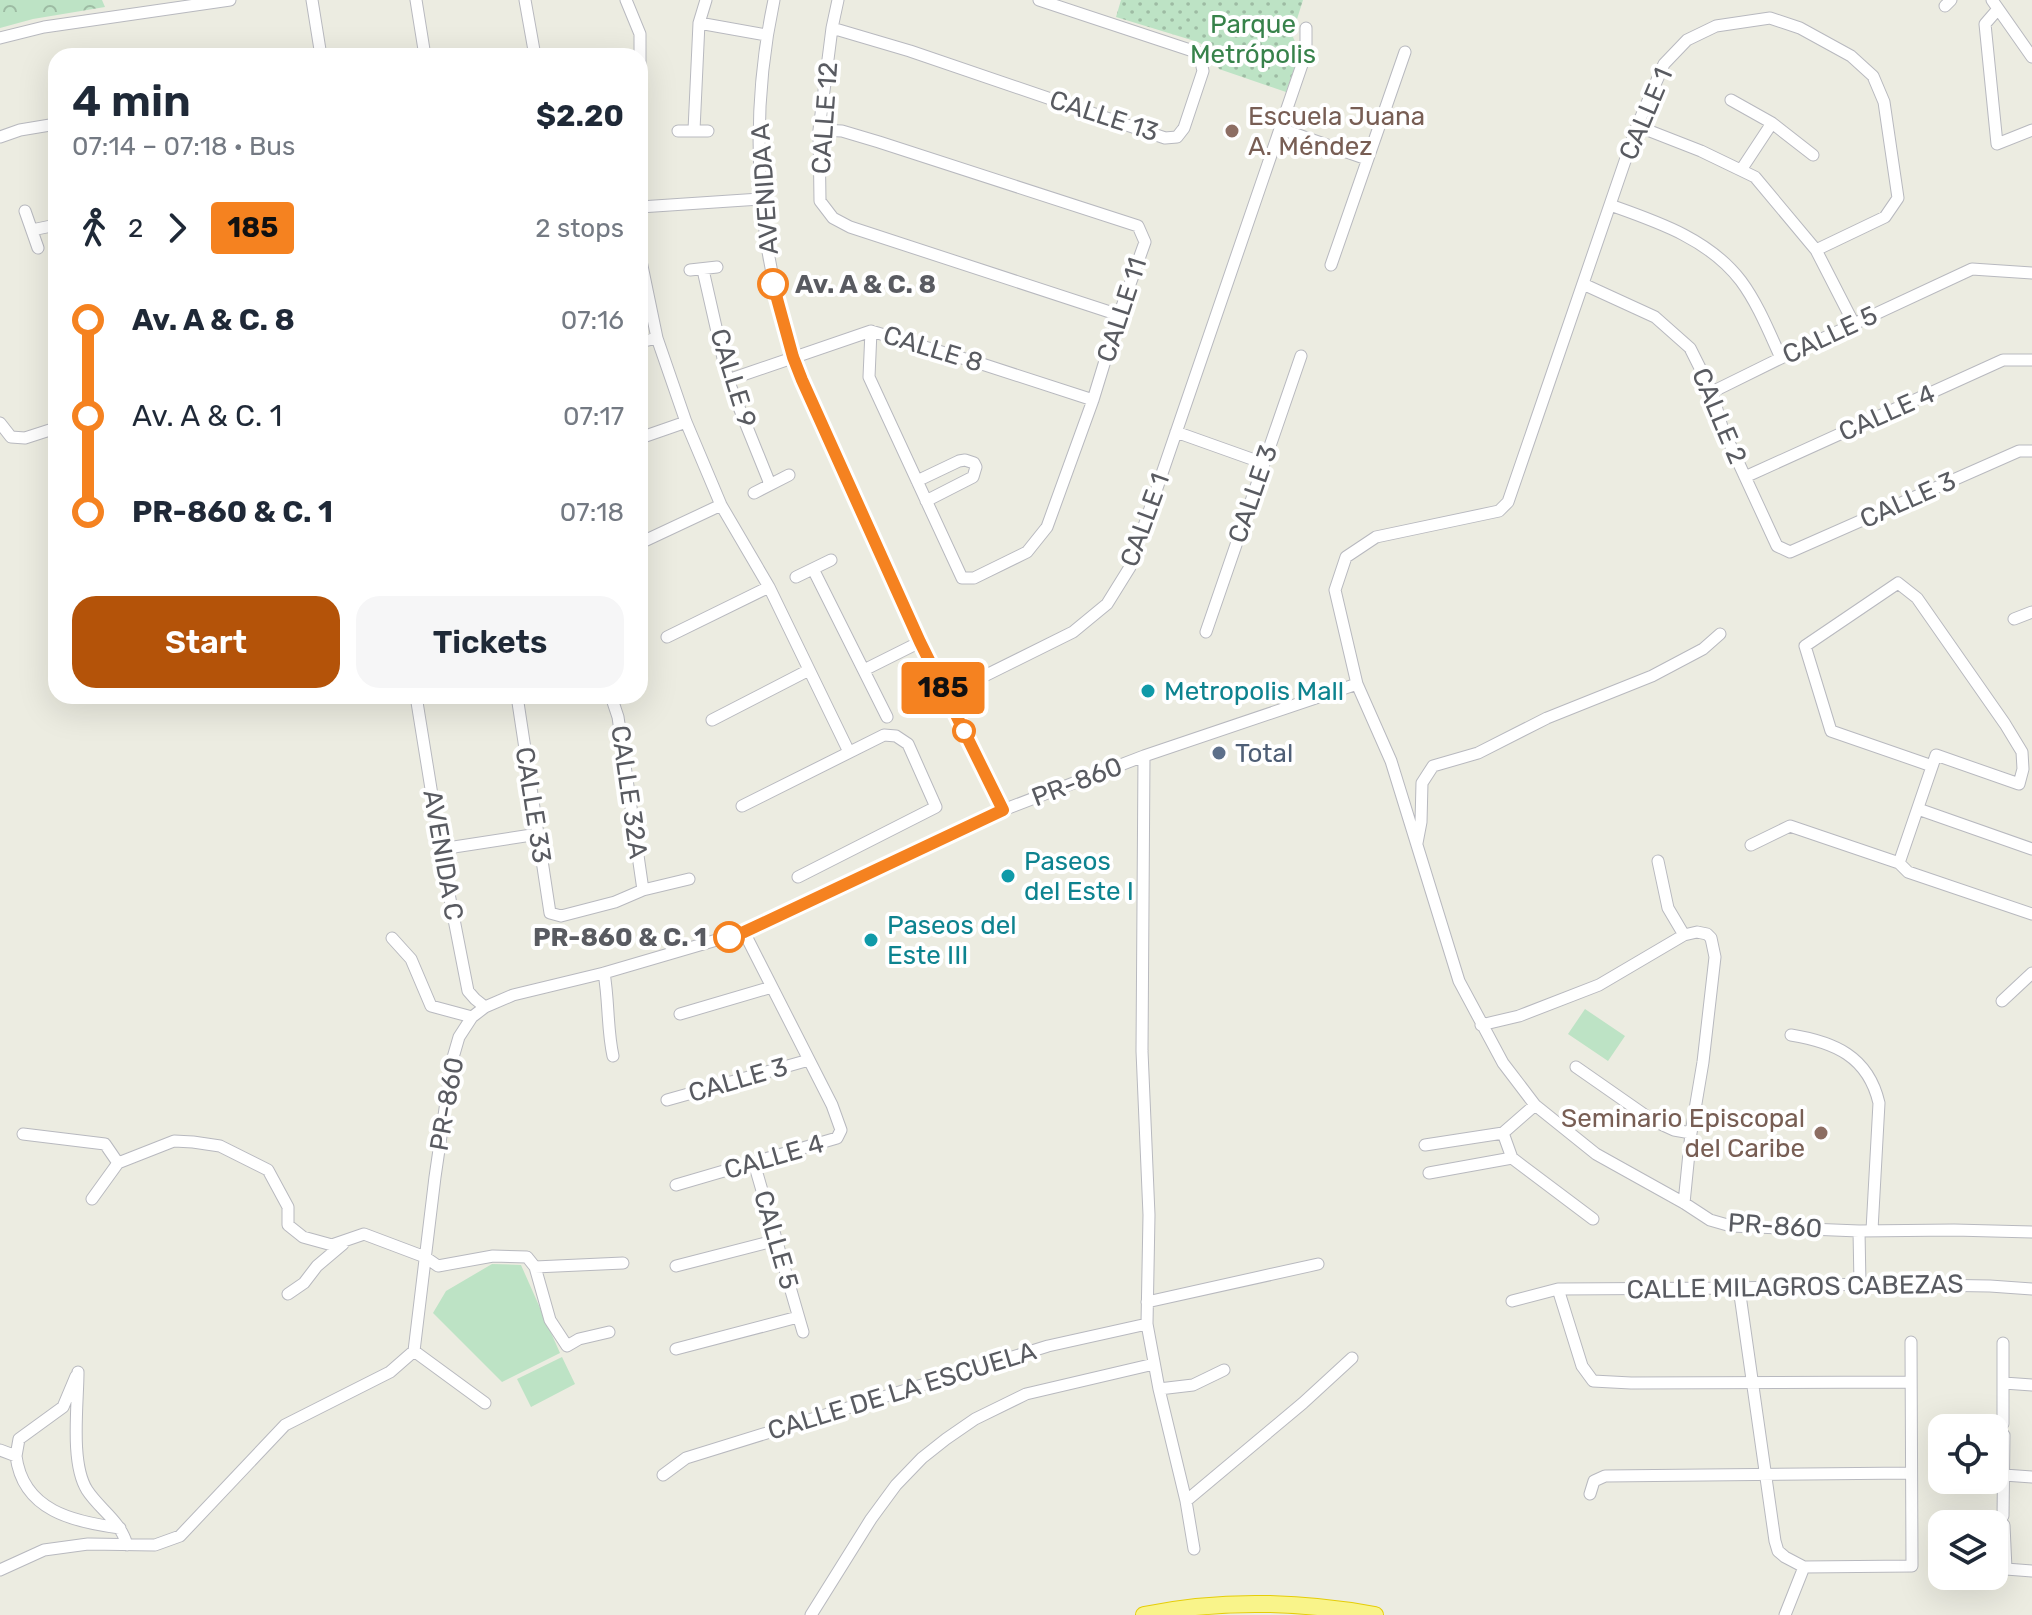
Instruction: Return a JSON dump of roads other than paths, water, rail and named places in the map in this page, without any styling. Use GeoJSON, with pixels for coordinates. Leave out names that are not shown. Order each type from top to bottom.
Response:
{"type":"FeatureCollection","features":[{"type":"Feature","properties":{"kind":"highway"},"geometry":{"type":"LineString","coordinates":[[1144,1615],[1175,1608],[1258,1603],[1329,1607],[1375,1615]]}},
{"type":"Feature","properties":{"kind":"street"},"geometry":{"type":"LineString","coordinates":[[0,38],[44,27],[230,0]]}},
{"type":"Feature","properties":{"kind":"street"},"geometry":{"type":"LineString","coordinates":[[312,0],[320,48]]}},
{"type":"Feature","properties":{"kind":"street"},"geometry":{"type":"LineString","coordinates":[[416,0],[424,48]]}},
{"type":"Feature","properties":{"kind":"street"},"geometry":{"type":"LineString","coordinates":[[525,0],[534,48]]}},
{"type":"Feature","properties":{"kind":"street"},"geometry":{"type":"LineString","coordinates":[[626,0],[640,34],[639,48]]}},
{"type":"Feature","properties":{"kind":"street"},"geometry":{"type":"LineString","coordinates":[[694,130],[699,23],[706,0]]}},
{"type":"Feature","properties":{"kind":"street","name":"AVENIDA A"},"geometry":{"type":"LineString","coordinates":[[774,0],[766,35],[758,112],[760,199],[773,284],[793,357],[920,642],[1003,810]]}},
{"type":"Feature","properties":{"kind":"street","name":"CALLE 12"},"geometry":{"type":"LineString","coordinates":[[838,0],[819,130],[820,201],[833,218],[850,227],[1119,315]]}},
{"type":"Feature","properties":{"kind":"street","name":"CALLE 13"},"geometry":{"type":"LineString","coordinates":[[832,28],[910,51],[1165,138],[1177,137],[1184,128],[1203,71],[1199,53],[1039,0]]}},
{"type":"Feature","properties":{"kind":"street"},"geometry":{"type":"LineString","coordinates":[[2032,57],[1995,4],[1985,24],[1997,144],[2032,130]]}},
{"type":"Feature","properties":{"kind":"street","name":"CALLE 1"},"geometry":{"type":"LineString","coordinates":[[1357,684],[1335,590],[1346,557],[1376,537],[1499,511],[1508,502],[1637,126],[1664,64],[1687,40],[1716,26],[1770,18],[1800,28],[1851,56],[1873,76],[1884,102],[1898,198],[1885,217],[1816,250]]}},
{"type":"Feature","properties":{"kind":"street"},"geometry":{"type":"LineString","coordinates":[[699,23],[766,35]]}},
{"type":"Feature","properties":{"kind":"street","name":"CALLE 1"},"geometry":{"type":"LineString","coordinates":[[946,695],[1073,632],[1107,604],[1130,567],[1306,53],[1306,28]]}},
{"type":"Feature","properties":{"kind":"street"},"geometry":{"type":"LineString","coordinates":[[1331,265],[1405,52]]}},
{"type":"Feature","properties":{"kind":"street"},"geometry":{"type":"LineString","coordinates":[[1731,100],[1772,123],[1813,155]]}},
{"type":"Feature","properties":{"kind":"street"},"geometry":{"type":"LineString","coordinates":[[1741,170],[1772,123]]}},
{"type":"Feature","properties":{"kind":"street"},"geometry":{"type":"LineString","coordinates":[[0,137],[48,125]]}},
{"type":"Feature","properties":{"kind":"street"},"geometry":{"type":"LineString","coordinates":[[1637,126],[1755,177],[1816,250],[1854,324]]}},
{"type":"Feature","properties":{"kind":"street"},"geometry":{"type":"LineString","coordinates":[[1281,129],[1367,159]]}},
{"type":"Feature","properties":{"kind":"street","name":"CALLE 11"},"geometry":{"type":"LineString","coordinates":[[819,130],[842,131],[879,142],[1138,226],[1145,242],[1047,527],[1027,552],[974,578],[962,578],[926,501]]}},
{"type":"Feature","properties":{"kind":"street"},"geometry":{"type":"LineString","coordinates":[[678,131],[708,131]]}},
{"type":"Feature","properties":{"kind":"street"},"geometry":{"type":"LineString","coordinates":[[648,206],[760,199]]}},
{"type":"Feature","properties":{"kind":"street"},"geometry":{"type":"LineString","coordinates":[[1610,205],[1658,222],[1701,243],[1728,266],[1747,290],[1781,358]]}},
{"type":"Feature","properties":{"kind":"street"},"geometry":{"type":"LineString","coordinates":[[25,211],[38,248]]}},
{"type":"Feature","properties":{"kind":"street"},"geometry":{"type":"LineString","coordinates":[[32,230],[48,227]]}},
{"type":"Feature","properties":{"kind":"street"},"geometry":{"type":"LineString","coordinates":[[690,270],[717,267]]}},
{"type":"Feature","properties":{"kind":"street","name":"CALLE 5"},"geometry":{"type":"LineString","coordinates":[[1712,392],[1972,269],[2032,273]]}},
{"type":"Feature","properties":{"kind":"street","name":"CALLE 9"},"geometry":{"type":"LineString","coordinates":[[703,270],[728,380],[770,484]]}},
{"type":"Feature","properties":{"kind":"street","name":"CALLE 2"},"geometry":{"type":"LineString","coordinates":[[1583,284],[1655,317],[1690,348],[1712,392],[1722,427],[1777,546],[1785,550]]}},
{"type":"Feature","properties":{"kind":"street"},"geometry":{"type":"LineString","coordinates":[[648,302],[686,422],[721,505],[769,587],[849,752]]}},
{"type":"Feature","properties":{"kind":"street"},"geometry":{"type":"LineString","coordinates":[[871,331],[869,377],[926,501],[973,477],[976,467],[974,463],[959,461],[917,481]]}},
{"type":"Feature","properties":{"kind":"street","name":"CALLE 8"},"geometry":{"type":"LineString","coordinates":[[728,380],[871,331],[1093,400]]}},
{"type":"Feature","properties":{"kind":"street"},"geometry":{"type":"LineString","coordinates":[[648,340],[657,338]]}},
{"type":"Feature","properties":{"kind":"street","name":"CALLE 3"},"geometry":{"type":"LineString","coordinates":[[1206,632],[1301,356]]}},
{"type":"Feature","properties":{"kind":"street","name":"CALLE 4"},"geometry":{"type":"LineString","coordinates":[[1745,477],[2003,360],[2032,360]]}},
{"type":"Feature","properties":{"kind":"street"},"geometry":{"type":"LineString","coordinates":[[648,435],[686,422]]}},
{"type":"Feature","properties":{"kind":"street"},"geometry":{"type":"LineString","coordinates":[[0,423],[11,437],[25,438],[48,431]]}},
{"type":"Feature","properties":{"kind":"street"},"geometry":{"type":"LineString","coordinates":[[1176,432],[1263,463]]}},
{"type":"Feature","properties":{"kind":"street","name":"CALLE 3"},"geometry":{"type":"LineString","coordinates":[[1785,550],[1790,552],[2019,451],[2032,451]]}},
{"type":"Feature","properties":{"kind":"street"},"geometry":{"type":"LineString","coordinates":[[754,493],[789,475]]}},
{"type":"Feature","properties":{"kind":"street"},"geometry":{"type":"LineString","coordinates":[[648,539],[721,505]]}},
{"type":"Feature","properties":{"kind":"street"},"geometry":{"type":"LineString","coordinates":[[796,577],[831,560]]}},
{"type":"Feature","properties":{"kind":"street"},"geometry":{"type":"LineString","coordinates":[[813,569],[887,717]]}},
{"type":"Feature","properties":{"kind":"street"},"geometry":{"type":"LineString","coordinates":[[1899,863],[1936,755],[2019,784],[2023,769],[2022,752],[2005,724],[1917,598],[1898,583],[1805,646],[1831,731],[1932,766]]}},
{"type":"Feature","properties":{"kind":"street"},"geometry":{"type":"LineString","coordinates":[[667,637],[769,587]]}},
{"type":"Feature","properties":{"kind":"street"},"geometry":{"type":"LineString","coordinates":[[2014,619],[2032,612]]}},
{"type":"Feature","properties":{"kind":"street"},"geometry":{"type":"LineString","coordinates":[[1417,843],[1422,783],[1433,766],[1478,753],[1547,718],[1652,676],[1703,649],[1720,634]]}},
{"type":"Feature","properties":{"kind":"street"},"geometry":{"type":"LineString","coordinates":[[864,670],[920,642]]}},
{"type":"Feature","properties":{"kind":"street"},"geometry":{"type":"LineString","coordinates":[[712,720],[809,670]]}},
{"type":"Feature","properties":{"kind":"street","name":"PR-860"},"geometry":{"type":"LineString","coordinates":[[414,1351],[452,1061],[459,1037],[472,1017],[485,1007],[513,995],[604,973],[744,932],[1003,810],[1144,756],[1357,684],[1391,761],[1459,981],[1503,1063],[1535,1105],[1596,1154],[1710,1220],[1731,1226],[1859,1231],[2032,1232]]}},
{"type":"Feature","properties":{"kind":"street","name":"AVENIDA C"},"geometry":{"type":"LineString","coordinates":[[417,704],[468,991],[485,1007]]}},
{"type":"Feature","properties":{"kind":"street","name":"CALLE 33"},"geometry":{"type":"LineString","coordinates":[[518,704],[550,913],[561,916],[615,902],[643,890]]}},
{"type":"Feature","properties":{"kind":"street","name":"CALLE 32A"},"geometry":{"type":"LineString","coordinates":[[614,704],[643,890]]}},
{"type":"Feature","properties":{"kind":"street"},"geometry":{"type":"LineString","coordinates":[[742,806],[884,735],[896,736],[908,744],[936,807],[798,877]]}},
{"type":"Feature","properties":{"kind":"street"},"geometry":{"type":"LineString","coordinates":[[1144,756],[1142,1051],[1149,1215],[1147,1324],[1194,1549]]}},
{"type":"Feature","properties":{"kind":"street"},"geometry":{"type":"LineString","coordinates":[[1918,809],[2032,849]]}},
{"type":"Feature","properties":{"kind":"street"},"geometry":{"type":"LineString","coordinates":[[1751,845],[1790,826],[1899,863],[1908,872],[2032,914]]}},
{"type":"Feature","properties":{"kind":"street"},"geometry":{"type":"LineString","coordinates":[[441,849],[538,834]]}},
{"type":"Feature","properties":{"kind":"street"},"geometry":{"type":"LineString","coordinates":[[1658,861],[1668,908],[1684,935]]}},
{"type":"Feature","properties":{"kind":"street"},"geometry":{"type":"LineString","coordinates":[[643,890],[689,879]]}},
{"type":"Feature","properties":{"kind":"street"},"geometry":{"type":"LineString","coordinates":[[744,932],[809,1060]]}},
{"type":"Feature","properties":{"kind":"street"},"geometry":{"type":"LineString","coordinates":[[1481,1025],[1519,1016],[1599,985],[1684,935],[1697,932],[1707,934],[1711,938],[1715,957],[1684,1203]]}},
{"type":"Feature","properties":{"kind":"street"},"geometry":{"type":"LineString","coordinates":[[392,938],[411,959],[431,1006],[472,1017]]}},
{"type":"Feature","properties":{"kind":"street"},"geometry":{"type":"LineString","coordinates":[[604,973],[613,1056]]}},
{"type":"Feature","properties":{"kind":"street"},"geometry":{"type":"LineString","coordinates":[[2002,1001],[2032,973]]}},
{"type":"Feature","properties":{"kind":"street"},"geometry":{"type":"LineString","coordinates":[[680,1014],[772,987]]}},
{"type":"Feature","properties":{"kind":"street"},"geometry":{"type":"LineString","coordinates":[[1791,1035],[1837,1046],[1856,1060],[1876,1089],[1879,1103],[1872,1230]]}},
{"type":"Feature","properties":{"kind":"street","name":"CALLE 3"},"geometry":{"type":"LineString","coordinates":[[667,1100],[809,1060]]}},
{"type":"Feature","properties":{"kind":"street","name":"CALLE 4"},"geometry":{"type":"LineString","coordinates":[[676,1185],[837,1138],[841,1130],[809,1060]]}},
{"type":"Feature","properties":{"kind":"street"},"geometry":{"type":"LineString","coordinates":[[1576,1067],[1652,1120],[1674,1130],[1691,1133]]}},
{"type":"Feature","properties":{"kind":"street"},"geometry":{"type":"LineString","coordinates":[[1425,1145],[1503,1133],[1535,1105]]}},
{"type":"Feature","properties":{"kind":"street"},"geometry":{"type":"LineString","coordinates":[[1503,1133],[1512,1158],[1593,1219]]}},
{"type":"Feature","properties":{"kind":"street"},"geometry":{"type":"LineString","coordinates":[[23,1134],[105,1144],[118,1163]]}},
{"type":"Feature","properties":{"kind":"street"},"geometry":{"type":"LineString","coordinates":[[92,1199],[118,1163],[174,1141],[220,1146],[268,1170],[288,1207],[288,1225],[303,1237],[332,1245],[364,1234],[425,1257],[438,1266],[493,1256],[527,1257],[535,1267],[550,1320],[567,1346],[579,1339],[609,1332]]}},
{"type":"Feature","properties":{"kind":"street"},"geometry":{"type":"LineString","coordinates":[[1429,1173],[1512,1158]]}},
{"type":"Feature","properties":{"kind":"street","name":"CALLE 5"},"geometry":{"type":"LineString","coordinates":[[754,1163],[803,1332]]}},
{"type":"Feature","properties":{"kind":"street"},"geometry":{"type":"LineString","coordinates":[[1859,1231],[1860,1284]]}},
{"type":"Feature","properties":{"kind":"street"},"geometry":{"type":"LineString","coordinates":[[288,1294],[350,1239]]}},
{"type":"Feature","properties":{"kind":"street"},"geometry":{"type":"LineString","coordinates":[[676,1266],[777,1240]]}},
{"type":"Feature","properties":{"kind":"street"},"geometry":{"type":"LineString","coordinates":[[535,1267],[623,1263]]}},
{"type":"Feature","properties":{"kind":"street"},"geometry":{"type":"LineString","coordinates":[[1147,1302],[1318,1264]]}},
{"type":"Feature","properties":{"kind":"street","name":"CALLE MILAGROS CABEZAS"},"geometry":{"type":"LineString","coordinates":[[1512,1301],[1558,1289],[1860,1284],[2032,1289]]}},
{"type":"Feature","properties":{"kind":"street"},"geometry":{"type":"LineString","coordinates":[[1739,1288],[1775,1541],[1778,1551],[1804,1567],[1912,1566],[1911,1342]]}},
{"type":"Feature","properties":{"kind":"street"},"geometry":{"type":"LineString","coordinates":[[1558,1289],[1582,1366],[1593,1381],[1911,1382]]}},
{"type":"Feature","properties":{"kind":"street"},"geometry":{"type":"LineString","coordinates":[[676,1349],[798,1317]]}},
{"type":"Feature","properties":{"kind":"street","name":"CALLE DE LA ESCUELA"},"geometry":{"type":"LineString","coordinates":[[663,1475],[686,1458],[1048,1346],[1147,1324]]}},
{"type":"Feature","properties":{"kind":"street"},"geometry":{"type":"LineString","coordinates":[[2003,1343],[2003,1414]]}},
{"type":"Feature","properties":{"kind":"street"},"geometry":{"type":"LineString","coordinates":[[0,1570],[44,1550],[88,1544],[155,1545],[180,1536],[285,1425],[390,1372],[414,1351],[485,1403]]}},
{"type":"Feature","properties":{"kind":"street"},"geometry":{"type":"LineString","coordinates":[[1186,1501],[1352,1358]]}},
{"type":"Feature","properties":{"kind":"street"},"geometry":{"type":"LineString","coordinates":[[811,1615],[896,1485],[946,1439],[975,1419],[1026,1394],[1154,1364]]}},
{"type":"Feature","properties":{"kind":"street"},"geometry":{"type":"LineString","coordinates":[[1159,1389],[1193,1385],[1224,1370]]}},
{"type":"Feature","properties":{"kind":"street"},"geometry":{"type":"LineString","coordinates":[[120,1528],[73,1521],[52,1510],[29,1491],[18,1472],[16,1456],[19,1439],[63,1407],[78,1372],[76,1464],[86,1489],[123,1531],[127,1545]]}},
{"type":"Feature","properties":{"kind":"street"},"geometry":{"type":"LineString","coordinates":[[2004,1383],[2032,1385]]}},
{"type":"Feature","properties":{"kind":"street"},"geometry":{"type":"LineString","coordinates":[[0,1450],[16,1456]]}},
{"type":"Feature","properties":{"kind":"street"},"geometry":{"type":"LineString","coordinates":[[1590,1494],[1594,1481],[1605,1476],[1911,1473]]}},
{"type":"Feature","properties":{"kind":"street"},"geometry":{"type":"LineString","coordinates":[[2008,1475],[2032,1477]]}},
{"type":"Feature","properties":{"kind":"street"},"geometry":{"type":"LineString","coordinates":[[2004,1494],[2006,1569],[2032,1571]]}},
{"type":"Feature","properties":{"kind":"street"},"geometry":{"type":"LineString","coordinates":[[1785,1615],[1804,1567]]}},
{"type":"Feature","properties":{"kind":"place","name":"Escuela Juana A. Méndez"},"geometry":{"type":"Point","coordinates":[1232,131]}},
{"type":"Feature","properties":{"kind":"place","name":"Av. A & C. 8"},"geometry":{"type":"Point","coordinates":[773,284]}},
{"type":"Feature","properties":{"kind":"place","name":"Metropolis Mall"},"geometry":{"type":"Point","coordinates":[1148,691]}},
{"type":"Feature","properties":{"kind":"place","name":"Total"},"geometry":{"type":"Point","coordinates":[1219,753]}},
{"type":"Feature","properties":{"kind":"place","name":"Paseos del Este I"},"geometry":{"type":"Point","coordinates":[1008,876]}},
{"type":"Feature","properties":{"kind":"place","name":"PR-860 & C. 1"},"geometry":{"type":"Point","coordinates":[729,937]}},
{"type":"Feature","properties":{"kind":"place","name":"Paseos del Este III"},"geometry":{"type":"Point","coordinates":[871,940]}},
{"type":"Feature","properties":{"kind":"place","name":"Seminario Episcopal del Caribe"},"geometry":{"type":"Point","coordinates":[1821,1133]}},
{"type":"Feature","properties":{"kind":"park label","name":"Parque Metrópolis"},"geometry":{"type":"Point","coordinates":[1253,39]}}]}
